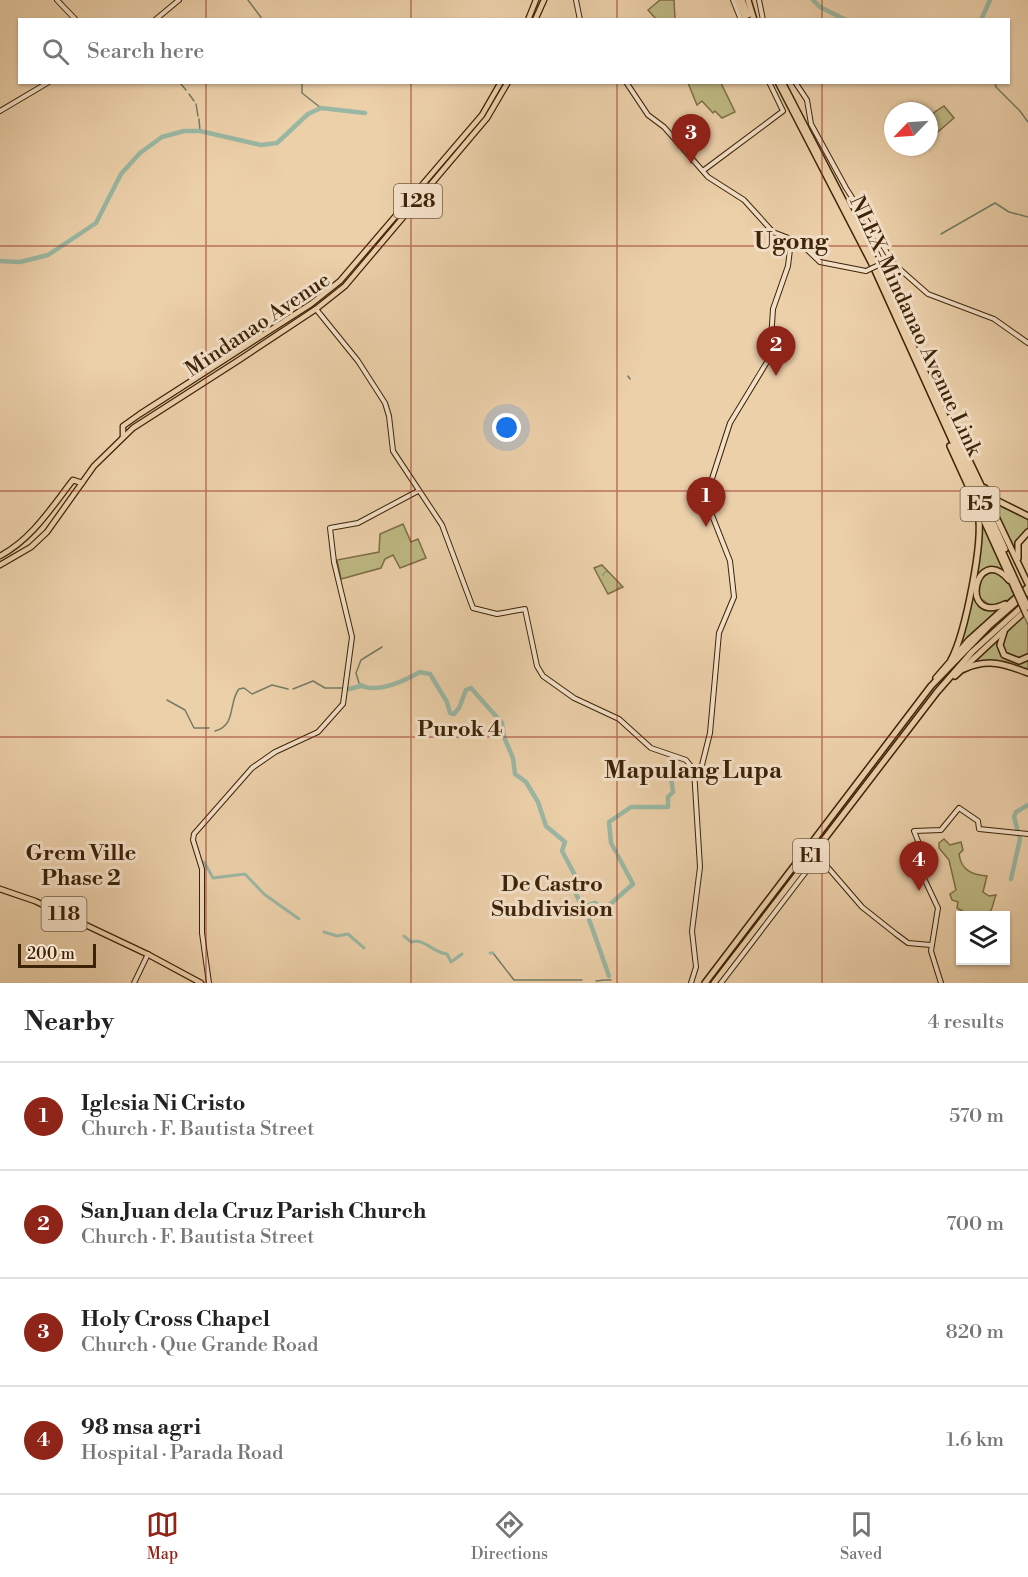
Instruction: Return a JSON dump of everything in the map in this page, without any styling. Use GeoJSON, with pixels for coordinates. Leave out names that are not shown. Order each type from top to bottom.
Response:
{"type":"FeatureCollection","features":[{"type":"Feature","properties":{"kind":"highway"},"geometry":{"type":"LineString","coordinates":[[737,0],[747,18]]}},
{"type":"Feature","properties":{"kind":"highway"},"geometry":{"type":"LineString","coordinates":[[742,0],[747,18]]}},
{"type":"Feature","properties":{"kind":"highway"},"geometry":{"type":"LineString","coordinates":[[748,0],[753,18]]}},
{"type":"Feature","properties":{"kind":"highway","name":"NLEX-Mindanao Avenue Link"},"geometry":{"type":"LineString","coordinates":[[781,84],[876,264],[1021,585]]}},
{"type":"Feature","properties":{"kind":"highway","name":"NLEX-Mindanao Avenue Link"},"geometry":{"type":"LineString","coordinates":[[781,84],[868,257],[1021,585]]}},
{"type":"Feature","properties":{"kind":"highway"},"geometry":{"type":"LineString","coordinates":[[934,391],[972,464],[1020,568]]}},
{"type":"Feature","properties":{"kind":"highway"},"geometry":{"type":"LineString","coordinates":[[943,421],[955,459],[972,495],[1021,585]]}},
{"type":"Feature","properties":{"kind":"highway"},"geometry":{"type":"LineString","coordinates":[[972,464],[990,494],[1006,506],[1028,516]]}},
{"type":"Feature","properties":{"kind":"highway"},"geometry":{"type":"LineString","coordinates":[[951,660],[961,636],[979,534],[979,517],[972,495]]}},
{"type":"Feature","properties":{"kind":"highway"},"geometry":{"type":"LineString","coordinates":[[1028,532],[1017,547],[1021,585],[1028,617]]}},
{"type":"Feature","properties":{"kind":"highway"},"geometry":{"type":"LineString","coordinates":[[1012,600],[999,607],[986,606],[978,598],[975,584],[982,574],[994,571],[1021,585]]}},
{"type":"Feature","properties":{"kind":"highway"},"geometry":{"type":"LineString","coordinates":[[931,686],[951,660],[1012,600],[1021,585]]}},
{"type":"Feature","properties":{"kind":"highway","name":"E5"},"geometry":{"type":"LineString","coordinates":[[1021,585],[1028,600]]}},
{"type":"Feature","properties":{"kind":"highway","name":"E5"},"geometry":{"type":"LineString","coordinates":[[1021,585],[1028,607]]}},
{"type":"Feature","properties":{"kind":"highway","name":"E1"},"geometry":{"type":"LineString","coordinates":[[705,983],[931,686],[982,633],[1028,592]]}},
{"type":"Feature","properties":{"kind":"highway","name":"E1"},"geometry":{"type":"LineString","coordinates":[[714,983],[937,692],[972,652],[1028,600]]}},
{"type":"Feature","properties":{"kind":"highway"},"geometry":{"type":"LineString","coordinates":[[937,692],[1028,607]]}},
{"type":"Feature","properties":{"kind":"highway"},"geometry":{"type":"LineString","coordinates":[[1008,625],[1000,640],[1001,650],[1013,660],[1028,657]]}},
{"type":"Feature","properties":{"kind":"highway"},"geometry":{"type":"LineString","coordinates":[[953,677],[971,665],[988,662],[1005,664],[1028,673]]}},
{"type":"Feature","properties":{"kind":"main road"},"geometry":{"type":"LineString","coordinates":[[529,18],[536,0]]}},
{"type":"Feature","properties":{"kind":"main road"},"geometry":{"type":"LineString","coordinates":[[536,18],[544,0]]}},
{"type":"Feature","properties":{"kind":"main road","name":"Mindanao Avenue"},"geometry":{"type":"LineString","coordinates":[[123,438],[123,426],[311,304],[340,281],[482,115],[500,84]]}},
{"type":"Feature","properties":{"kind":"main road","name":"Mindanao Avenue"},"geometry":{"type":"LineString","coordinates":[[0,565],[31,547],[61,515],[94,466],[133,428],[258,348],[316,309],[345,286],[487,118],[507,84]]}},
{"type":"Feature","properties":{"kind":"main road"},"geometry":{"type":"LineString","coordinates":[[253,342],[258,348]]}},
{"type":"Feature","properties":{"kind":"main road"},"geometry":{"type":"LineString","coordinates":[[175,392],[179,398]]}},
{"type":"Feature","properties":{"kind":"main road"},"geometry":{"type":"LineString","coordinates":[[0,556],[25,539],[73,480],[82,483]]}},
{"type":"Feature","properties":{"kind":"main road"},"geometry":{"type":"LineString","coordinates":[[25,539],[31,547]]}},
{"type":"Feature","properties":{"kind":"main road","name":"118"},"geometry":{"type":"LineString","coordinates":[[0,889],[35,901],[148,954],[201,983]]}},
{"type":"Feature","properties":{"kind":"street"},"geometry":{"type":"LineString","coordinates":[[57,0],[74,18]]}},
{"type":"Feature","properties":{"kind":"street"},"geometry":{"type":"LineString","coordinates":[[157,18],[179,0]]}},
{"type":"Feature","properties":{"kind":"street"},"geometry":{"type":"LineString","coordinates":[[576,0],[579,18]]}},
{"type":"Feature","properties":{"kind":"street"},"geometry":{"type":"LineString","coordinates":[[733,0],[740,18]]}},
{"type":"Feature","properties":{"kind":"street"},"geometry":{"type":"LineString","coordinates":[[759,0],[758,7],[762,18]]}},
{"type":"Feature","properties":{"kind":"street"},"geometry":{"type":"LineString","coordinates":[[0,111],[46,84]]}},
{"type":"Feature","properties":{"kind":"street"},"geometry":{"type":"LineString","coordinates":[[627,84],[648,115],[664,127],[711,179],[746,202],[774,232],[791,241],[799,242],[820,262],[866,271],[891,259]]}},
{"type":"Feature","properties":{"kind":"street"},"geometry":{"type":"LineString","coordinates":[[704,170],[783,111],[770,84]]}},
{"type":"Feature","properties":{"kind":"street"},"geometry":{"type":"LineString","coordinates":[[796,84],[807,100],[810,119],[821,142],[891,259],[928,294],[994,319],[1028,343]]}},
{"type":"Feature","properties":{"kind":"street"},"geometry":{"type":"LineString","coordinates":[[694,770],[702,765],[712,726],[720,630],[734,602],[730,561],[708,505],[708,490],[729,423],[767,362],[773,309],[788,266],[791,241]]}},
{"type":"Feature","properties":{"kind":"street"},"geometry":{"type":"LineString","coordinates":[[316,309],[358,361],[385,403],[389,416],[393,451],[442,525],[473,608],[497,614],[525,609],[537,666],[543,676],[573,697],[624,722],[649,747],[686,760],[694,770],[699,822],[698,883],[692,932],[696,967],[691,983]]}},
{"type":"Feature","properties":{"kind":"street"},"geometry":{"type":"LineString","coordinates":[[208,983],[202,933],[202,869],[193,840],[194,834],[262,759],[313,735],[343,704],[352,631],[334,562],[330,528],[358,523],[418,491]]}},
{"type":"Feature","properties":{"kind":"street"},"geometry":{"type":"LineString","coordinates":[[941,983],[931,955],[938,908],[922,874],[920,846],[914,831],[941,830],[959,808],[978,821],[979,829],[1028,834]]}},
{"type":"Feature","properties":{"kind":"street"},"geometry":{"type":"LineString","coordinates":[[721,983],[818,856],[870,914],[906,942],[931,945]]}},
{"type":"Feature","properties":{"kind":"street"},"geometry":{"type":"LineString","coordinates":[[134,983],[148,954]]}},
{"type":"Feature","properties":{"kind":"green space"},"geometry":{"type":"Polygon","coordinates":[[[660,0],[674,0],[675,18],[655,18],[648,10],[660,0]]]}},
{"type":"Feature","properties":{"kind":"green space"},"geometry":{"type":"Polygon","coordinates":[[[688,84],[721,84],[735,112],[722,118],[715,111],[713,113],[702,101],[697,105],[688,84]]]}},
{"type":"Feature","properties":{"kind":"green space"},"geometry":{"type":"Polygon","coordinates":[[[944,106],[954,118],[938,132],[938,110],[944,106]]]}},
{"type":"Feature","properties":{"kind":"green space"},"geometry":{"type":"Polygon","coordinates":[[[985,490],[1002,507],[1028,519],[1028,531],[1020,537],[1017,559],[985,490]]]}},
{"type":"Feature","properties":{"kind":"green space"},"geometry":{"type":"Polygon","coordinates":[[[979,513],[1010,579],[994,570],[978,578],[976,585],[980,603],[999,608],[958,650],[976,555],[979,513]]]}},
{"type":"Feature","properties":{"kind":"green space"},"geometry":{"type":"Polygon","coordinates":[[[403,524],[411,542],[418,539],[426,558],[400,568],[393,555],[385,559],[381,568],[341,579],[337,560],[379,552],[380,534],[403,524]]]}},
{"type":"Feature","properties":{"kind":"green space"},"geometry":{"type":"Polygon","coordinates":[[[602,565],[623,587],[608,594],[594,568],[602,565]]]}},
{"type":"Feature","properties":{"kind":"green space"},"geometry":{"type":"Polygon","coordinates":[[[997,572],[1008,581],[1014,595],[1005,602],[991,606],[979,597],[977,584],[986,573],[997,572]]]}},
{"type":"Feature","properties":{"kind":"green space"},"geometry":{"type":"Polygon","coordinates":[[[1024,616],[1028,625],[1028,655],[1015,658],[1003,648],[1004,637],[1024,616]]]}},
{"type":"Feature","properties":{"kind":"green space"},"geometry":{"type":"Polygon","coordinates":[[[1002,633],[999,640],[1005,657],[1028,659],[1028,669],[998,661],[970,663],[1002,633]]]}},
{"type":"Feature","properties":{"kind":"green space"},"geometry":{"type":"Polygon","coordinates":[[[944,839],[950,845],[961,842],[963,850],[959,854],[965,868],[972,873],[987,876],[983,892],[989,896],[996,895],[990,911],[963,911],[957,908],[958,902],[952,900],[950,894],[956,890],[949,860],[939,848],[939,843],[944,839]]]}},
{"type":"Feature","properties":{"kind":"waterway"},"geometry":{"type":"LineString","coordinates":[[248,0],[262,18]]}},
{"type":"Feature","properties":{"kind":"waterway"},"geometry":{"type":"LineString","coordinates":[[813,0],[820,7],[842,18]]}},
{"type":"Feature","properties":{"kind":"waterway"},"geometry":{"type":"LineString","coordinates":[[982,18],[990,0]]}},
{"type":"Feature","properties":{"kind":"waterway"},"geometry":{"type":"LineString","coordinates":[[181,84],[186,90]]}},
{"type":"Feature","properties":{"kind":"waterway"},"geometry":{"type":"LineString","coordinates":[[302,84],[302,93],[321,108]]}},
{"type":"Feature","properties":{"kind":"waterway"},"geometry":{"type":"LineString","coordinates":[[995,84],[1028,122]]}},
{"type":"Feature","properties":{"kind":"waterway"},"geometry":{"type":"LineString","coordinates":[[189,94],[194,101]]}},
{"type":"Feature","properties":{"kind":"waterway"},"geometry":{"type":"LineString","coordinates":[[196,104],[198,116]]}},
{"type":"Feature","properties":{"kind":"waterway"},"geometry":{"type":"LineString","coordinates":[[0,261],[20,262],[48,255],[96,223],[121,174],[140,153],[162,137],[184,131],[200,131],[261,145],[277,143],[308,114],[321,108],[365,113]]}},
{"type":"Feature","properties":{"kind":"waterway"},"geometry":{"type":"LineString","coordinates":[[199,119],[200,131]]}},
{"type":"Feature","properties":{"kind":"waterway"},"geometry":{"type":"LineString","coordinates":[[941,234],[995,203],[1009,212],[1028,217]]}},
{"type":"Feature","properties":{"kind":"waterway"},"geometry":{"type":"LineString","coordinates":[[359,683],[356,673],[361,660],[382,647]]}},
{"type":"Feature","properties":{"kind":"waterway"},"geometry":{"type":"LineString","coordinates":[[360,685],[382,687],[420,672],[430,674],[447,702],[450,713],[454,714],[466,690],[471,688],[502,723],[504,737],[513,758],[515,774],[526,782],[538,802],[546,826],[565,842],[562,851],[578,881],[576,894],[580,902]]}},
{"type":"Feature","properties":{"kind":"waterway"},"geometry":{"type":"LineString","coordinates":[[293,689],[313,681],[325,688],[342,688]]}},
{"type":"Feature","properties":{"kind":"waterway"},"geometry":{"type":"LineString","coordinates":[[215,731],[222,728],[229,719],[239,689],[244,688],[252,694],[272,685],[288,689]]}},
{"type":"Feature","properties":{"kind":"waterway"},"geometry":{"type":"LineString","coordinates":[[349,689],[361,686]]}},
{"type":"Feature","properties":{"kind":"waterway"},"geometry":{"type":"LineString","coordinates":[[167,700],[185,710],[194,728],[209,728]]}},
{"type":"Feature","properties":{"kind":"waterway"},"geometry":{"type":"LineString","coordinates":[[616,852],[611,843],[609,822],[631,807],[668,807],[668,797],[673,792],[670,770],[676,758]]}},
{"type":"Feature","properties":{"kind":"waterway"},"geometry":{"type":"LineString","coordinates":[[1011,879],[1020,839],[1014,817],[1016,812],[1028,805]]}},
{"type":"Feature","properties":{"kind":"waterway"},"geometry":{"type":"LineString","coordinates":[[585,906],[595,903],[603,908],[607,907],[633,884],[618,856]]}},
{"type":"Feature","properties":{"kind":"waterway"},"geometry":{"type":"LineString","coordinates":[[204,862],[213,878],[245,874],[264,894],[299,919]]}},
{"type":"Feature","properties":{"kind":"waterway"},"geometry":{"type":"LineString","coordinates":[[584,905],[609,976]]}},
{"type":"Feature","properties":{"kind":"waterway"},"geometry":{"type":"LineString","coordinates":[[324,932],[337,936],[348,934],[364,948]]}},
{"type":"Feature","properties":{"kind":"waterway"},"geometry":{"type":"LineString","coordinates":[[404,936],[411,942],[421,942],[447,954],[451,962],[462,954]]}},
{"type":"Feature","properties":{"kind":"waterway"},"geometry":{"type":"LineString","coordinates":[[493,953],[514,980],[582,980]]}},
{"type":"Feature","properties":{"kind":"waterway"},"geometry":{"type":"LineString","coordinates":[[596,981],[604,980]]}},
{"type":"Feature","properties":{"kind":"waterway"},"geometry":{"type":"LineString","coordinates":[[605,980],[611,980]]}},
{"type":"Feature","properties":{"kind":"place","name":"Holy Cross Chapel"},"geometry":{"type":"Point","coordinates":[691,164]}},
{"type":"Feature","properties":{"kind":"place","name":"San Juan dela Cruz Parish Church"},"geometry":{"type":"Point","coordinates":[776,376]}},
{"type":"Feature","properties":{"kind":"place","name":"Iglesia Ni Cristo"},"geometry":{"type":"Point","coordinates":[706,527]}},
{"type":"Feature","properties":{"kind":"place","name":"98 msa agri"},"geometry":{"type":"Point","coordinates":[919,891]}},
{"type":"Feature","properties":{"kind":"district","name":"Ugong"},"geometry":{"type":"Point","coordinates":[791,242]}},
{"type":"Feature","properties":{"kind":"district","name":"Purok 4"},"geometry":{"type":"Point","coordinates":[460,729]}},
{"type":"Feature","properties":{"kind":"district","name":"Mapulang Lupa"},"geometry":{"type":"Point","coordinates":[693,771]}},
{"type":"Feature","properties":{"kind":"district","name":"Grem Ville Phase 2"},"geometry":{"type":"Point","coordinates":[81,866]}},
{"type":"Feature","properties":{"kind":"district","name":"De Castro Subdivision"},"geometry":{"type":"Point","coordinates":[552,896]}}]}
